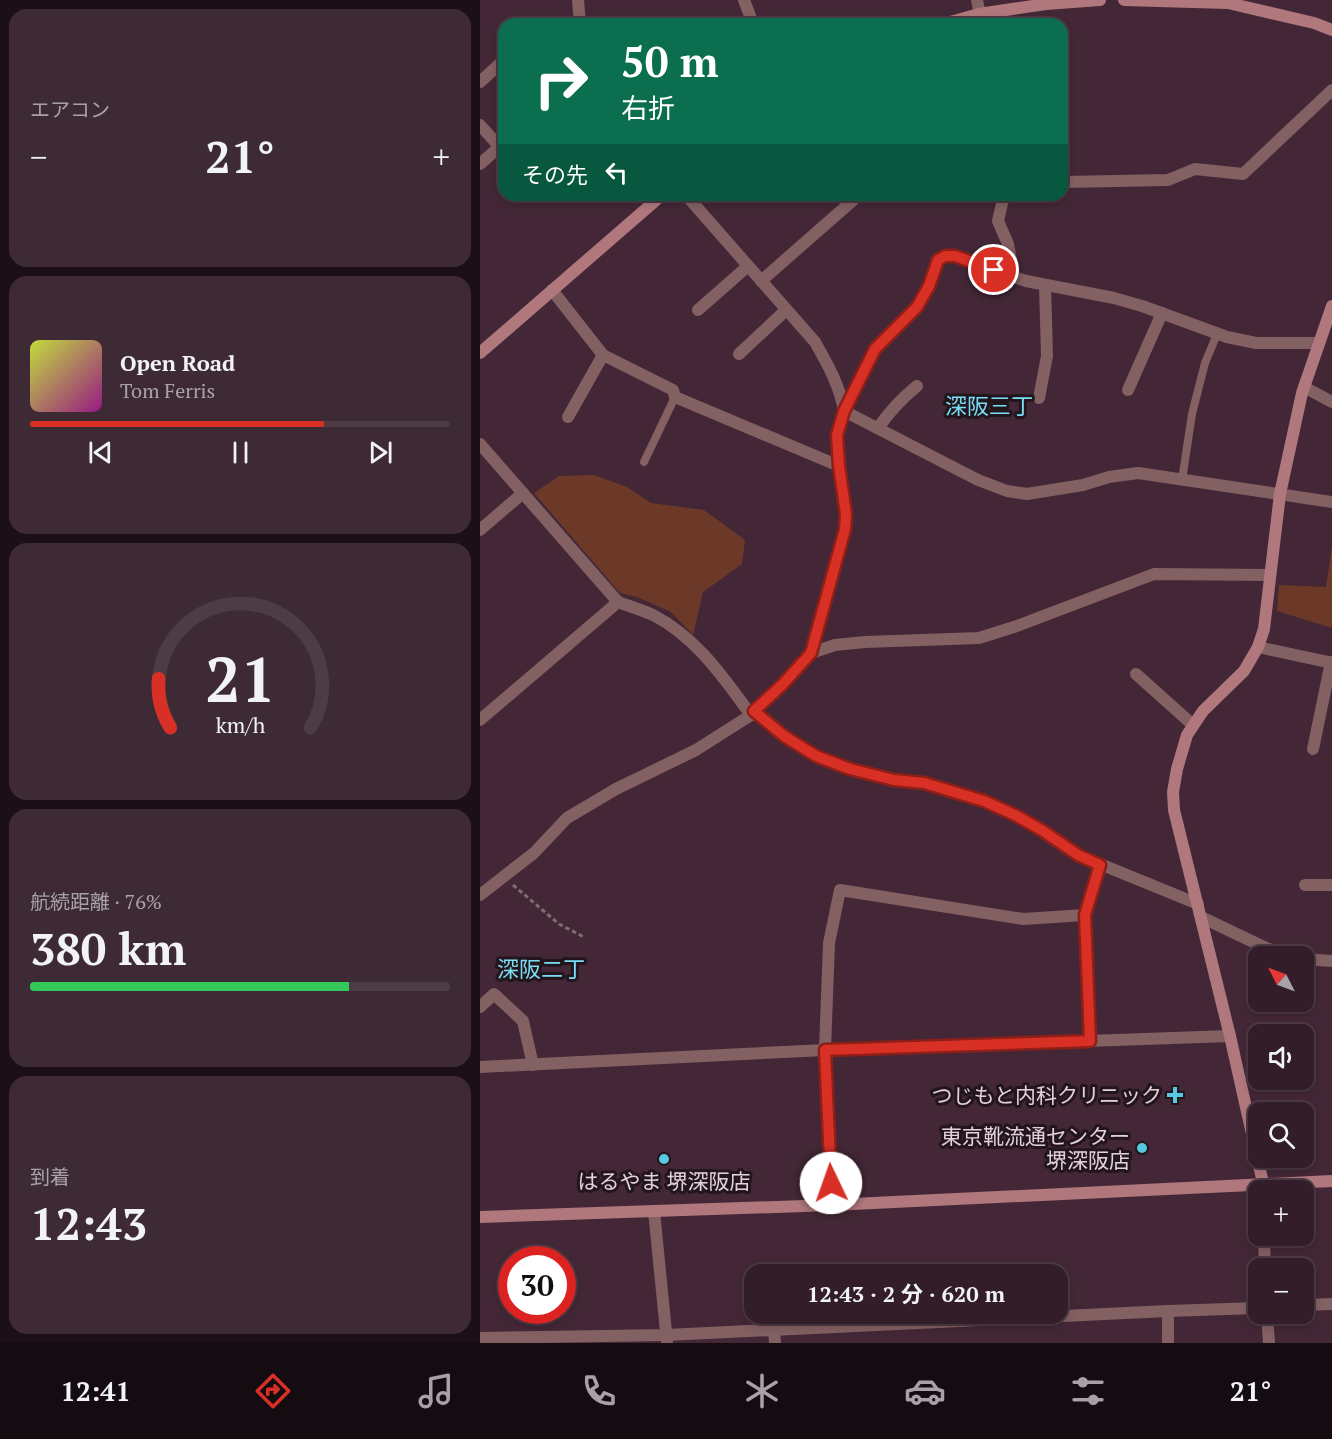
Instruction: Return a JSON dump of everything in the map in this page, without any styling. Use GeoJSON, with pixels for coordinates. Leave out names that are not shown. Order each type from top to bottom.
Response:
{"type":"FeatureCollection","features":[{"type":"Feature","properties":{"kind":"street"},"geometry":{"type":"LineString","coordinates":[[578,0],[580,18]]}},
{"type":"Feature","properties":{"kind":"street"},"geometry":{"type":"LineString","coordinates":[[744,0],[751,18]]}},
{"type":"Feature","properties":{"kind":"street"},"geometry":{"type":"LineString","coordinates":[[977,0],[980,18]]}},
{"type":"Feature","properties":{"kind":"street"},"geometry":{"type":"LineString","coordinates":[[984,18],[1046,3],[1100,0]]}},
{"type":"Feature","properties":{"kind":"street"},"geometry":{"type":"LineString","coordinates":[[1124,0],[1228,3],[1314,23],[1332,30]]}},
{"type":"Feature","properties":{"kind":"street"},"geometry":{"type":"LineString","coordinates":[[480,82],[498,66]]}},
{"type":"Feature","properties":{"kind":"street"},"geometry":{"type":"LineString","coordinates":[[1068,182],[1168,180],[1195,169],[1243,174],[1332,90]]}},
{"type":"Feature","properties":{"kind":"street"},"geometry":{"type":"LineString","coordinates":[[480,125],[498,141]]}},
{"type":"Feature","properties":{"kind":"street"},"geometry":{"type":"LineString","coordinates":[[480,164],[498,148]]}},
{"type":"Feature","properties":{"kind":"street"},"geometry":{"type":"LineString","coordinates":[[480,353],[655,201]]}},
{"type":"Feature","properties":{"kind":"street"},"geometry":{"type":"LineString","coordinates":[[691,201],[814,342],[828,365],[841,394],[844,411]]}},
{"type":"Feature","properties":{"kind":"street"},"geometry":{"type":"LineString","coordinates":[[761,281],[852,201]]}},
{"type":"Feature","properties":{"kind":"street"},"geometry":{"type":"LineString","coordinates":[[1003,201],[998,221],[1008,244],[1014,277]]}},
{"type":"Feature","properties":{"kind":"street"},"geometry":{"type":"LineString","coordinates":[[480,895],[534,853],[567,818],[616,789],[696,750],[753,713],[811,653],[845,529],[846,514],[837,435],[844,411],[875,349],[917,307],[929,286],[938,260],[945,256],[955,256],[1026,281],[1114,298],[1227,337],[1257,343],[1324,338]]}},
{"type":"Feature","properties":{"kind":"street"},"geometry":{"type":"LineString","coordinates":[[699,310],[748,266]]}},
{"type":"Feature","properties":{"kind":"street"},"geometry":{"type":"LineString","coordinates":[[1039,398],[1047,356],[1045,285]]}},
{"type":"Feature","properties":{"kind":"street"},"geometry":{"type":"LineString","coordinates":[[552,290],[603,355],[673,390],[675,397],[839,466]]}},
{"type":"Feature","properties":{"kind":"street"},"geometry":{"type":"LineString","coordinates":[[1261,1180],[1230,1036],[1174,810],[1173,792],[1187,735],[1203,711],[1244,671],[1258,647],[1264,629],[1280,494],[1304,387],[1324,338],[1332,306]]}},
{"type":"Feature","properties":{"kind":"street"},"geometry":{"type":"LineString","coordinates":[[739,354],[786,310]]}},
{"type":"Feature","properties":{"kind":"street"},"geometry":{"type":"LineString","coordinates":[[1128,390],[1162,313]]}},
{"type":"Feature","properties":{"kind":"street"},"geometry":{"type":"LineString","coordinates":[[568,417],[603,355]]}},
{"type":"Feature","properties":{"kind":"street"},"geometry":{"type":"LineString","coordinates":[[878,428],[901,399],[917,386]]}},
{"type":"Feature","properties":{"kind":"street"},"geometry":{"type":"LineString","coordinates":[[1304,387],[1332,402]]}},
{"type":"Feature","properties":{"kind":"street"},"geometry":{"type":"LineString","coordinates":[[844,411],[978,480],[1007,491],[1028,494],[1138,473],[1332,502]]}},
{"type":"Feature","properties":{"kind":"street"},"geometry":{"type":"LineString","coordinates":[[480,444],[618,602],[652,615],[671,626],[696,647],[753,713],[784,736],[816,756],[850,769],[894,780],[924,783],[984,801],[1017,816],[1078,855],[1198,904]]}},
{"type":"Feature","properties":{"kind":"street"},"geometry":{"type":"LineString","coordinates":[[480,530],[523,493]]}},
{"type":"Feature","properties":{"kind":"street"},"geometry":{"type":"LineString","coordinates":[[811,653],[835,645],[865,642],[979,638],[1154,574],[1270,575]]}},
{"type":"Feature","properties":{"kind":"street"},"geometry":{"type":"LineString","coordinates":[[480,720],[618,602]]}},
{"type":"Feature","properties":{"kind":"street"},"geometry":{"type":"LineString","coordinates":[[1258,647],[1331,662],[1313,749]]}},
{"type":"Feature","properties":{"kind":"street"},"geometry":{"type":"LineString","coordinates":[[1136,674],[1193,725]]}},
{"type":"Feature","properties":{"kind":"street"},"geometry":{"type":"LineString","coordinates":[[1090,1041],[1085,915],[1100,865]]}},
{"type":"Feature","properties":{"kind":"street"},"geometry":{"type":"LineString","coordinates":[[1305,885],[1332,885]]}},
{"type":"Feature","properties":{"kind":"street"},"geometry":{"type":"LineString","coordinates":[[832,1205],[825,1050],[829,943],[840,890],[1023,919],[1085,915]]}},
{"type":"Feature","properties":{"kind":"street"},"geometry":{"type":"LineString","coordinates":[[1201,917],[1262,946]]}},
{"type":"Feature","properties":{"kind":"street"},"geometry":{"type":"LineString","coordinates":[[1314,960],[1332,961]]}},
{"type":"Feature","properties":{"kind":"street"},"geometry":{"type":"LineString","coordinates":[[480,1007],[494,994],[523,1021],[532,1065]]}},
{"type":"Feature","properties":{"kind":"street"},"geometry":{"type":"LineString","coordinates":[[480,1067],[825,1050],[1230,1036]]}},
{"type":"Feature","properties":{"kind":"street"},"geometry":{"type":"LineString","coordinates":[[1314,1182],[1332,1180]]}},
{"type":"Feature","properties":{"kind":"street"},"geometry":{"type":"LineString","coordinates":[[480,1217],[1248,1188]]}},
{"type":"Feature","properties":{"kind":"street"},"geometry":{"type":"LineString","coordinates":[[654,1211],[666,1339]]}},
{"type":"Feature","properties":{"kind":"street"},"geometry":{"type":"LineString","coordinates":[[1314,1305],[1332,1304]]}},
{"type":"Feature","properties":{"kind":"street"},"geometry":{"type":"LineString","coordinates":[[480,1338],[774,1337],[1168,1311],[1248,1308]]}},
{"type":"Feature","properties":{"kind":"street"},"geometry":{"type":"LineString","coordinates":[[1168,1311],[1168,1343]]}},
{"type":"Feature","properties":{"kind":"street"},"geometry":{"type":"LineString","coordinates":[[1268,1324],[1269,1343]]}},
{"type":"Feature","properties":{"kind":"lane"},"geometry":{"type":"LineString","coordinates":[[1182,480],[1195,404],[1205,363],[1217,334]]}},
{"type":"Feature","properties":{"kind":"lane"},"geometry":{"type":"LineString","coordinates":[[644,462],[675,397]]}},
{"type":"Feature","properties":{"kind":"path"},"geometry":{"type":"LineString","coordinates":[[503,877],[559,924],[584,937]]}},
{"type":"Feature","properties":{"kind":"shaded area"},"geometry":{"type":"Polygon","coordinates":[[[594,475],[627,487],[651,503],[704,510],[745,540],[742,564],[703,592],[693,635],[671,612],[637,597],[620,593],[534,493],[559,476],[594,475]]]}},
{"type":"Feature","properties":{"kind":"shaded area"},"geometry":{"type":"Polygon","coordinates":[[[1332,546],[1332,628],[1277,611],[1279,585],[1326,587],[1332,546]]]}},
{"type":"Feature","properties":{"kind":"place","name":"つじもと内科クリニック"},"geometry":{"type":"Point","coordinates":[1175,1095]}},
{"type":"Feature","properties":{"kind":"place","name":"東京靴流通センター 堺深阪店"},"geometry":{"type":"Point","coordinates":[1142,1148]}},
{"type":"Feature","properties":{"kind":"place","name":"はるやま 堺深阪店"},"geometry":{"type":"Point","coordinates":[664,1159]}},
{"type":"Feature","properties":{"kind":"district","name":"深阪三丁"},"geometry":{"type":"Point","coordinates":[989,405]}},
{"type":"Feature","properties":{"kind":"district","name":"深阪二丁"},"geometry":{"type":"Point","coordinates":[541,968]}},
{"type":"Feature","properties":{"kind":"route"},"geometry":{"type":"LineString","coordinates":[[831,1183],[825,1050],[1090,1041],[1085,915],[1100,865],[1078,855],[1017,816],[984,801],[924,783],[894,780],[850,769],[816,756],[784,736],[754,711],[811,653],[845,529],[846,514],[837,435],[844,411],[875,349],[917,307],[929,286],[938,260],[945,256],[955,256],[994,270]]}}]}
